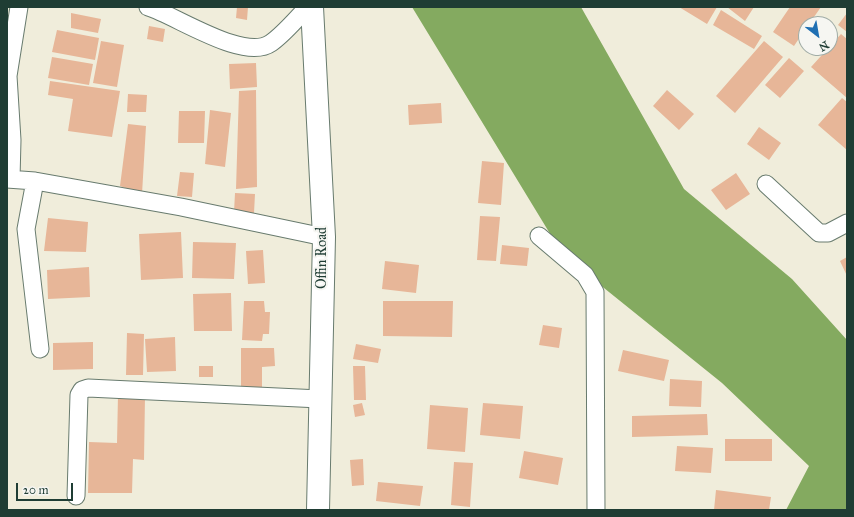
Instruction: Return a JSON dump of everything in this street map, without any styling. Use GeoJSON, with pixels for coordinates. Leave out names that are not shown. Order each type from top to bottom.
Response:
{"type":"FeatureCollection","features":[{"type":"Feature","properties":{"kind":"street"},"geometry":{"type":"LineString","coordinates":[[19,7],[8,76],[12,140],[9,179],[35,181],[181,207],[324,237]]}},
{"type":"Feature","properties":{"kind":"street"},"geometry":{"type":"LineString","coordinates":[[148,7],[228,43],[245,48],[260,48],[271,44],[308,7]]}},
{"type":"Feature","properties":{"kind":"street","name":"Offin Road"},"geometry":{"type":"LineString","coordinates":[[312,7],[324,237],[318,510]]}},
{"type":"Feature","properties":{"kind":"street"},"geometry":{"type":"LineString","coordinates":[[35,181],[26,229],[40,349]]}},
{"type":"Feature","properties":{"kind":"street"},"geometry":{"type":"LineString","coordinates":[[766,184],[819,234],[828,233],[847,223]]}},
{"type":"Feature","properties":{"kind":"street"},"geometry":{"type":"LineString","coordinates":[[539,236],[585,275],[595,292],[596,510]]}},
{"type":"Feature","properties":{"kind":"street"},"geometry":{"type":"LineString","coordinates":[[76,496],[79,395],[82,390],[88,388],[320,399]]}},
{"type":"Feature","properties":{"kind":"green space"},"geometry":{"type":"Polygon","coordinates":[[[412,7],[581,7],[684,189],[792,279],[847,340],[847,510],[786,510],[809,466],[722,383],[563,255],[412,7]]]}},
{"type":"Feature","properties":{"kind":"building"},"geometry":{"type":"Polygon","coordinates":[[[237,7],[248,7],[247,20],[236,18],[237,7]]]}},
{"type":"Feature","properties":{"kind":"building"},"geometry":{"type":"Polygon","coordinates":[[[679,7],[717,7],[707,24],[679,7]]]}},
{"type":"Feature","properties":{"kind":"building"},"geometry":{"type":"Polygon","coordinates":[[[727,7],[754,7],[745,21],[727,7]]]}},
{"type":"Feature","properties":{"kind":"building"},"geometry":{"type":"Polygon","coordinates":[[[790,7],[821,7],[815,16],[798,16],[798,40],[794,46],[773,32],[790,7]]]}},
{"type":"Feature","properties":{"kind":"building"},"geometry":{"type":"Polygon","coordinates":[[[721,10],[762,36],[754,49],[713,25],[721,10]]]}},
{"type":"Feature","properties":{"kind":"building"},"geometry":{"type":"Polygon","coordinates":[[[71,13],[101,19],[98,33],[71,28],[71,13]]]}},
{"type":"Feature","properties":{"kind":"building"},"geometry":{"type":"Polygon","coordinates":[[[847,13],[847,32],[838,25],[847,13]]]}},
{"type":"Feature","properties":{"kind":"building"},"geometry":{"type":"Polygon","coordinates":[[[149,26],[165,29],[163,42],[147,39],[149,26]]]}},
{"type":"Feature","properties":{"kind":"building"},"geometry":{"type":"Polygon","coordinates":[[[57,30],[99,38],[95,60],[52,52],[57,30]]]}},
{"type":"Feature","properties":{"kind":"building"},"geometry":{"type":"Polygon","coordinates":[[[841,34],[847,39],[847,98],[811,67],[821,56],[838,56],[838,37],[841,34]]]}},
{"type":"Feature","properties":{"kind":"building"},"geometry":{"type":"Polygon","coordinates":[[[101,41],[124,45],[117,87],[93,83],[101,41]]]}},
{"type":"Feature","properties":{"kind":"building"},"geometry":{"type":"Polygon","coordinates":[[[764,41],[783,57],[735,113],[716,96],[764,41]]]}},
{"type":"Feature","properties":{"kind":"building"},"geometry":{"type":"Polygon","coordinates":[[[52,57],[93,64],[89,85],[48,78],[52,57]]]}},
{"type":"Feature","properties":{"kind":"building"},"geometry":{"type":"Polygon","coordinates":[[[789,58],[804,71],[780,98],[765,85],[789,58]]]}},
{"type":"Feature","properties":{"kind":"building"},"geometry":{"type":"Polygon","coordinates":[[[256,63],[257,87],[230,89],[229,64],[256,63]]]}},
{"type":"Feature","properties":{"kind":"building"},"geometry":{"type":"Polygon","coordinates":[[[50,81],[120,91],[112,137],[68,131],[73,99],[48,95],[50,81]]]}},
{"type":"Feature","properties":{"kind":"building"},"geometry":{"type":"Polygon","coordinates":[[[256,90],[257,187],[236,189],[239,91],[256,90]]]}},
{"type":"Feature","properties":{"kind":"building"},"geometry":{"type":"Polygon","coordinates":[[[667,90],[694,114],[679,130],[653,106],[667,90]]]}},
{"type":"Feature","properties":{"kind":"building"},"geometry":{"type":"Polygon","coordinates":[[[128,94],[147,95],[146,112],[127,112],[128,94]]]}},
{"type":"Feature","properties":{"kind":"building"},"geometry":{"type":"Polygon","coordinates":[[[842,98],[847,102],[847,150],[818,125],[842,98]]]}},
{"type":"Feature","properties":{"kind":"building"},"geometry":{"type":"Polygon","coordinates":[[[441,103],[442,123],[409,125],[408,105],[441,103]]]}},
{"type":"Feature","properties":{"kind":"building"},"geometry":{"type":"Polygon","coordinates":[[[210,110],[231,113],[225,167],[205,164],[210,110]]]}},
{"type":"Feature","properties":{"kind":"building"},"geometry":{"type":"Polygon","coordinates":[[[179,111],[205,111],[204,143],[178,143],[179,111]]]}},
{"type":"Feature","properties":{"kind":"building"},"geometry":{"type":"Polygon","coordinates":[[[128,124],[146,126],[142,194],[120,186],[128,124]]]}},
{"type":"Feature","properties":{"kind":"building"},"geometry":{"type":"Polygon","coordinates":[[[759,127],[781,143],[769,160],[747,144],[759,127]]]}},
{"type":"Feature","properties":{"kind":"building"},"geometry":{"type":"Polygon","coordinates":[[[482,161],[504,163],[501,205],[478,203],[482,161]]]}},
{"type":"Feature","properties":{"kind":"building"},"geometry":{"type":"Polygon","coordinates":[[[180,172],[194,173],[192,197],[177,196],[180,172]]]}},
{"type":"Feature","properties":{"kind":"building"},"geometry":{"type":"Polygon","coordinates":[[[736,173],[750,194],[726,210],[711,190],[736,173]]]}},
{"type":"Feature","properties":{"kind":"building"},"geometry":{"type":"Polygon","coordinates":[[[235,193],[255,194],[254,213],[234,212],[235,193]]]}},
{"type":"Feature","properties":{"kind":"building"},"geometry":{"type":"Polygon","coordinates":[[[480,216],[500,217],[496,261],[477,260],[480,216]]]}},
{"type":"Feature","properties":{"kind":"building"},"geometry":{"type":"Polygon","coordinates":[[[48,218],[88,222],[86,252],[44,251],[48,218]]]}},
{"type":"Feature","properties":{"kind":"building"},"geometry":{"type":"Polygon","coordinates":[[[181,232],[183,278],[141,280],[139,234],[181,232]]]}},
{"type":"Feature","properties":{"kind":"building"},"geometry":{"type":"Polygon","coordinates":[[[193,242],[236,243],[234,279],[192,278],[193,242]]]}},
{"type":"Feature","properties":{"kind":"building"},"geometry":{"type":"Polygon","coordinates":[[[502,245],[529,248],[527,266],[500,264],[502,245]]]}},
{"type":"Feature","properties":{"kind":"building"},"geometry":{"type":"Polygon","coordinates":[[[263,250],[265,283],[248,284],[246,251],[263,250]]]}},
{"type":"Feature","properties":{"kind":"building"},"geometry":{"type":"Polygon","coordinates":[[[847,257],[847,276],[840,261],[847,257]]]}},
{"type":"Feature","properties":{"kind":"building"},"geometry":{"type":"Polygon","coordinates":[[[385,261],[419,265],[416,293],[382,289],[385,261]]]}},
{"type":"Feature","properties":{"kind":"building"},"geometry":{"type":"Polygon","coordinates":[[[89,267],[90,297],[48,299],[47,270],[89,267]]]}},
{"type":"Feature","properties":{"kind":"building"},"geometry":{"type":"Polygon","coordinates":[[[231,293],[232,331],[194,331],[193,294],[231,293]]]}},
{"type":"Feature","properties":{"kind":"building"},"geometry":{"type":"Polygon","coordinates":[[[244,301],[264,301],[265,312],[270,312],[269,334],[263,334],[262,341],[242,340],[244,301]]]}},
{"type":"Feature","properties":{"kind":"building"},"geometry":{"type":"Polygon","coordinates":[[[383,301],[453,301],[452,337],[383,336],[383,301]]]}},
{"type":"Feature","properties":{"kind":"building"},"geometry":{"type":"Polygon","coordinates":[[[543,325],[562,328],[559,348],[539,345],[543,325]]]}},
{"type":"Feature","properties":{"kind":"building"},"geometry":{"type":"Polygon","coordinates":[[[127,333],[144,334],[143,375],[126,375],[127,333]]]}},
{"type":"Feature","properties":{"kind":"building"},"geometry":{"type":"Polygon","coordinates":[[[175,337],[176,371],[147,372],[145,339],[175,337]]]}},
{"type":"Feature","properties":{"kind":"building"},"geometry":{"type":"Polygon","coordinates":[[[93,342],[93,369],[53,370],[53,343],[93,342]]]}},
{"type":"Feature","properties":{"kind":"building"},"geometry":{"type":"Polygon","coordinates":[[[356,344],[381,349],[378,363],[353,359],[356,344]]]}},
{"type":"Feature","properties":{"kind":"building"},"geometry":{"type":"Polygon","coordinates":[[[241,348],[274,348],[275,366],[262,367],[262,388],[241,387],[241,348]]]}},
{"type":"Feature","properties":{"kind":"building"},"geometry":{"type":"Polygon","coordinates":[[[623,350],[669,360],[664,381],[618,371],[623,350]]]}},
{"type":"Feature","properties":{"kind":"building"},"geometry":{"type":"Polygon","coordinates":[[[199,366],[213,366],[213,377],[199,377],[199,366]]]}},
{"type":"Feature","properties":{"kind":"building"},"geometry":{"type":"Polygon","coordinates":[[[353,366],[365,366],[366,400],[354,400],[353,366]]]}},
{"type":"Feature","properties":{"kind":"building"},"geometry":{"type":"Polygon","coordinates":[[[670,379],[702,381],[701,407],[669,406],[670,379]]]}},
{"type":"Feature","properties":{"kind":"building"},"geometry":{"type":"Polygon","coordinates":[[[118,395],[145,396],[144,460],[133,459],[132,493],[88,493],[89,442],[117,443],[118,395]]]}},
{"type":"Feature","properties":{"kind":"building"},"geometry":{"type":"Polygon","coordinates":[[[362,403],[365,415],[355,417],[353,405],[362,403]]]}},
{"type":"Feature","properties":{"kind":"building"},"geometry":{"type":"Polygon","coordinates":[[[483,403],[523,406],[520,439],[480,435],[483,403]]]}},
{"type":"Feature","properties":{"kind":"building"},"geometry":{"type":"Polygon","coordinates":[[[430,405],[468,408],[465,452],[427,449],[430,405]]]}},
{"type":"Feature","properties":{"kind":"building"},"geometry":{"type":"Polygon","coordinates":[[[707,414],[708,435],[632,437],[632,416],[707,414]]]}},
{"type":"Feature","properties":{"kind":"building"},"geometry":{"type":"Polygon","coordinates":[[[725,439],[772,439],[772,461],[725,461],[725,439]]]}},
{"type":"Feature","properties":{"kind":"building"},"geometry":{"type":"Polygon","coordinates":[[[677,446],[713,448],[711,473],[675,471],[677,446]]]}},
{"type":"Feature","properties":{"kind":"building"},"geometry":{"type":"Polygon","coordinates":[[[524,451],[563,458],[558,485],[519,478],[524,451]]]}},
{"type":"Feature","properties":{"kind":"building"},"geometry":{"type":"Polygon","coordinates":[[[363,459],[364,485],[352,486],[350,460],[363,459]]]}},
{"type":"Feature","properties":{"kind":"building"},"geometry":{"type":"Polygon","coordinates":[[[454,462],[473,463],[470,507],[451,505],[454,462]]]}},
{"type":"Feature","properties":{"kind":"building"},"geometry":{"type":"Polygon","coordinates":[[[378,482],[423,486],[420,506],[376,501],[378,482]]]}},
{"type":"Feature","properties":{"kind":"building"},"geometry":{"type":"Polygon","coordinates":[[[716,490],[771,497],[769,510],[714,510],[716,490]]]}}]}
